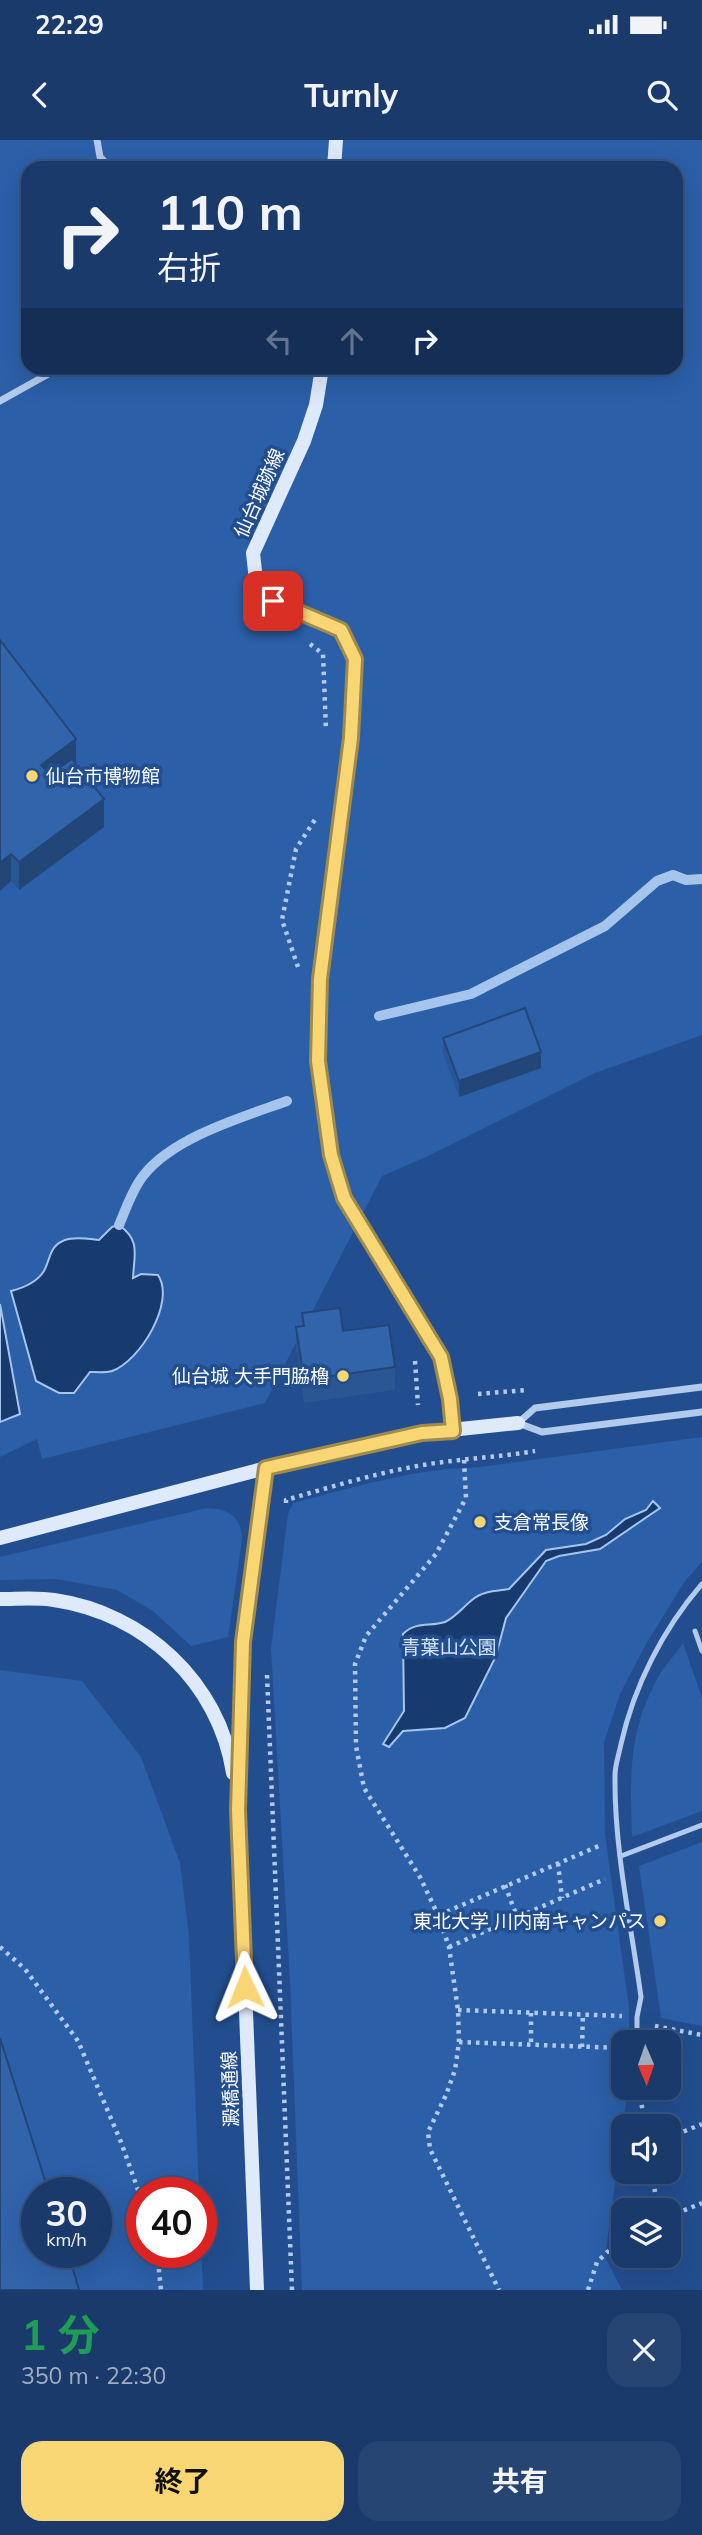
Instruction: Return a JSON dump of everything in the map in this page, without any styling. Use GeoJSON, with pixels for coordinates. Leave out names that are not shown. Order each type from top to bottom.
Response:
{"type":"FeatureCollection","features":[{"type":"Feature","properties":{"kind":"street"},"geometry":{"type":"LineString","coordinates":[[97,140],[100,157],[104,161]]}},
{"type":"Feature","properties":{"kind":"street"},"geometry":{"type":"LineString","coordinates":[[334,161],[336,140]]}},
{"type":"Feature","properties":{"kind":"street"},"geometry":{"type":"LineString","coordinates":[[0,401],[46,375]]}},
{"type":"Feature","properties":{"kind":"street","name":"仙台城跡線"},"geometry":{"type":"LineString","coordinates":[[321,375],[316,405],[304,441],[253,554],[256,580],[273,601],[341,630],[355,659],[351,738],[320,979],[318,1061],[331,1155],[344,1198],[441,1357],[450,1399],[453,1431]]}},
{"type":"Feature","properties":{"kind":"street"},"geometry":{"type":"LineString","coordinates":[[518,1423],[535,1408],[702,1387]]}},
{"type":"Feature","properties":{"kind":"street"},"geometry":{"type":"LineString","coordinates":[[0,1538],[266,1468],[422,1433],[518,1423],[542,1432],[702,1412]]}},
{"type":"Feature","properties":{"kind":"street","name":"澱橋通線"},"geometry":{"type":"LineString","coordinates":[[257,2290],[238,1810],[243,1642],[266,1468]]}},
{"type":"Feature","properties":{"kind":"street"},"geometry":{"type":"LineString","coordinates":[[0,1599],[54,1600],[93,1610],[129,1624],[168,1652],[209,1702],[222,1729],[230,1757],[238,1810]]}},
{"type":"Feature","properties":{"kind":"lane"},"geometry":{"type":"LineString","coordinates":[[637,2030],[641,1997],[618,1838],[615,1773],[626,1722],[647,1667],[686,1602],[702,1584]]}},
{"type":"Feature","properties":{"kind":"lane"},"geometry":{"type":"LineString","coordinates":[[695,1631],[702,1651]]}},
{"type":"Feature","properties":{"kind":"lane"},"geometry":{"type":"LineString","coordinates":[[621,1856],[702,1825]]}},
{"type":"Feature","properties":{"kind":"path"},"geometry":{"type":"LineString","coordinates":[[303,639],[323,654],[327,734]]}},
{"type":"Feature","properties":{"kind":"path"},"geometry":{"type":"LineString","coordinates":[[298,968],[282,920],[296,849],[322,809]]}},
{"type":"Feature","properties":{"kind":"path"},"geometry":{"type":"LineString","coordinates":[[478,1394],[495,1393]]}},
{"type":"Feature","properties":{"kind":"path"},"geometry":{"type":"LineString","coordinates":[[284,1514],[286,1500],[299,1496],[411,1467],[464,1460],[466,1498],[436,1554],[366,1636],[355,1664],[356,1746],[364,1787],[420,1877],[439,1915],[449,1947],[458,2010],[459,2042],[455,2070],[428,2132],[430,2149],[499,2290]]}},
{"type":"Feature","properties":{"kind":"path"},"geometry":{"type":"LineString","coordinates":[[267,1666],[292,2290]]}},
{"type":"Feature","properties":{"kind":"path"},"geometry":{"type":"LineString","coordinates":[[439,1915],[618,1838]]}},
{"type":"Feature","properties":{"kind":"path"},"geometry":{"type":"LineString","coordinates":[[558,1863],[562,1898]]}},
{"type":"Feature","properties":{"kind":"path"},"geometry":{"type":"LineString","coordinates":[[449,1947],[623,1872]]}},
{"type":"Feature","properties":{"kind":"path"},"geometry":{"type":"LineString","coordinates":[[505,1885],[517,1917]]}},
{"type":"Feature","properties":{"kind":"path"},"geometry":{"type":"LineString","coordinates":[[0,1947],[25,1969],[78,2041],[133,2177]]}},
{"type":"Feature","properties":{"kind":"path"},"geometry":{"type":"LineString","coordinates":[[458,2010],[583,2014],[637,2020],[702,2035]]}},
{"type":"Feature","properties":{"kind":"path"},"geometry":{"type":"LineString","coordinates":[[531,2012],[531,2045]]}},
{"type":"Feature","properties":{"kind":"path"},"geometry":{"type":"LineString","coordinates":[[582,2047],[583,2014]]}},
{"type":"Feature","properties":{"kind":"path"},"geometry":{"type":"LineString","coordinates":[[459,2042],[611,2048]]}},
{"type":"Feature","properties":{"kind":"path"},"geometry":{"type":"LineString","coordinates":[[681,2133],[702,2124]]}},
{"type":"Feature","properties":{"kind":"path"},"geometry":{"type":"LineString","coordinates":[[654,2184],[655,2192]]}},
{"type":"Feature","properties":{"kind":"path"},"geometry":{"type":"LineString","coordinates":[[681,2212],[702,2203]]}},
{"type":"Feature","properties":{"kind":"path"},"geometry":{"type":"LineString","coordinates":[[588,2290],[597,2262],[611,2248]]}},
{"type":"Feature","properties":{"kind":"path"},"geometry":{"type":"LineString","coordinates":[[159,2268],[161,2290]]}},
{"type":"Feature","properties":{"kind":"green space"},"geometry":{"type":"Polygon","coordinates":[[[0,140],[702,140],[702,1035],[595,1073],[382,1176],[265,1403],[42,1459],[37,1439],[0,1457],[0,140]]]}},
{"type":"Feature","properties":{"kind":"green space","name":"青葉山公園"},"geometry":{"type":"Polygon","coordinates":[[[702,1437],[702,1562],[685,1581],[646,1644],[620,1694],[604,1742],[605,1834],[629,2008],[629,2030],[611,2030],[611,2100],[626,2100],[624,2114],[611,2114],[611,2184],[615,2184],[605,2257],[622,2290],[302,2290],[290,1981],[271,1648],[288,1514],[293,1503],[386,1479],[702,1437]]]}},
{"type":"Feature","properties":{"kind":"green space"},"geometry":{"type":"Polygon","coordinates":[[[207,1508],[222,1510],[232,1515],[241,1531],[228,1637],[191,1646],[153,1611],[117,1590],[56,1579],[0,1580],[0,1557],[207,1508]]]}},
{"type":"Feature","properties":{"kind":"green space"},"geometry":{"type":"Polygon","coordinates":[[[683,1643],[702,1698],[702,1811],[632,1837],[631,1775],[636,1737],[657,1679],[683,1643]]]}},
{"type":"Feature","properties":{"kind":"green space"},"geometry":{"type":"Polygon","coordinates":[[[0,1670],[82,1681],[141,1757],[180,1863],[189,1936],[198,2177],[126,2177],[126,2268],[202,2268],[203,2290],[0,2290],[0,1670]]]}},
{"type":"Feature","properties":{"kind":"green space"},"geometry":{"type":"Polygon","coordinates":[[[702,1842],[702,2026],[661,2018],[639,1866],[702,1842]]]}},
{"type":"Feature","properties":{"kind":"shaded area"},"geometry":{"type":"Polygon","coordinates":[[[119,1225],[131,1237],[135,1248],[133,1278],[141,1274],[158,1275],[162,1286],[159,1315],[144,1343],[123,1365],[109,1372],[90,1372],[74,1393],[59,1393],[36,1381],[11,1291],[38,1278],[44,1271],[53,1249],[60,1243],[73,1238],[99,1240],[112,1227],[119,1225]]]}},
{"type":"Feature","properties":{"kind":"shaded area"},"geometry":{"type":"Polygon","coordinates":[[[0,1304],[20,1414],[0,1422],[0,1304]]]}},
{"type":"Feature","properties":{"kind":"shaded area"},"geometry":{"type":"Polygon","coordinates":[[[653,1501],[660,1508],[600,1549],[546,1561],[506,1618],[496,1656],[465,1718],[445,1728],[403,1731],[389,1747],[383,1744],[404,1711],[403,1634],[418,1626],[445,1622],[480,1595],[509,1589],[546,1550],[586,1544],[606,1535],[625,1519],[646,1510],[653,1501]]]}},
{"type":"Feature","properties":{"kind":"building","name":"仙台市博物館"},"geometry":{"type":"Polygon","coordinates":[[[0,640],[76,739],[41,765],[50,774],[72,759],[104,799],[19,862],[11,854],[0,863],[0,640]]]}},
{"type":"Feature","properties":{"kind":"building"},"geometry":{"type":"Polygon","coordinates":[[[525,1008],[541,1052],[459,1081],[443,1038],[525,1008]]]}},
{"type":"Feature","properties":{"kind":"building"},"geometry":{"type":"Polygon","coordinates":[[[340,1308],[343,1331],[389,1325],[395,1367],[304,1380],[296,1327],[304,1326],[302,1313],[340,1308]]]}},
{"type":"Feature","properties":{"kind":"building"},"geometry":{"type":"Polygon","coordinates":[[[0,2038],[44,2177],[21,2177],[21,2268],[73,2268],[79,2290],[0,2290],[0,2038]]]}},
{"type":"Feature","properties":{"kind":"waterway"},"geometry":{"type":"LineString","coordinates":[[379,1016],[471,994],[605,926],[657,881],[673,875],[686,880],[702,879]]}},
{"type":"Feature","properties":{"kind":"waterway"},"geometry":{"type":"LineString","coordinates":[[119,1225],[139,1181],[156,1162],[172,1150],[230,1121],[287,1101]]}},
{"type":"Feature","properties":{"kind":"place","name":"仙台市博物館"},"geometry":{"type":"Point","coordinates":[32,776]}},
{"type":"Feature","properties":{"kind":"place","name":"仙台城 大手門脇櫓"},"geometry":{"type":"Point","coordinates":[343,1376]}},
{"type":"Feature","properties":{"kind":"place","name":"支倉常長像"},"geometry":{"type":"Point","coordinates":[480,1522]}},
{"type":"Feature","properties":{"kind":"place","name":"東北大学 川内南キャンパス"},"geometry":{"type":"Point","coordinates":[660,1921]}},
{"type":"Feature","properties":{"kind":"route"},"geometry":{"type":"LineString","coordinates":[[245,1987],[238,1810],[243,1642],[266,1468],[422,1433],[453,1431],[450,1399],[441,1357],[344,1198],[331,1155],[318,1061],[320,979],[351,738],[355,659],[341,630],[273,601]]}}]}
